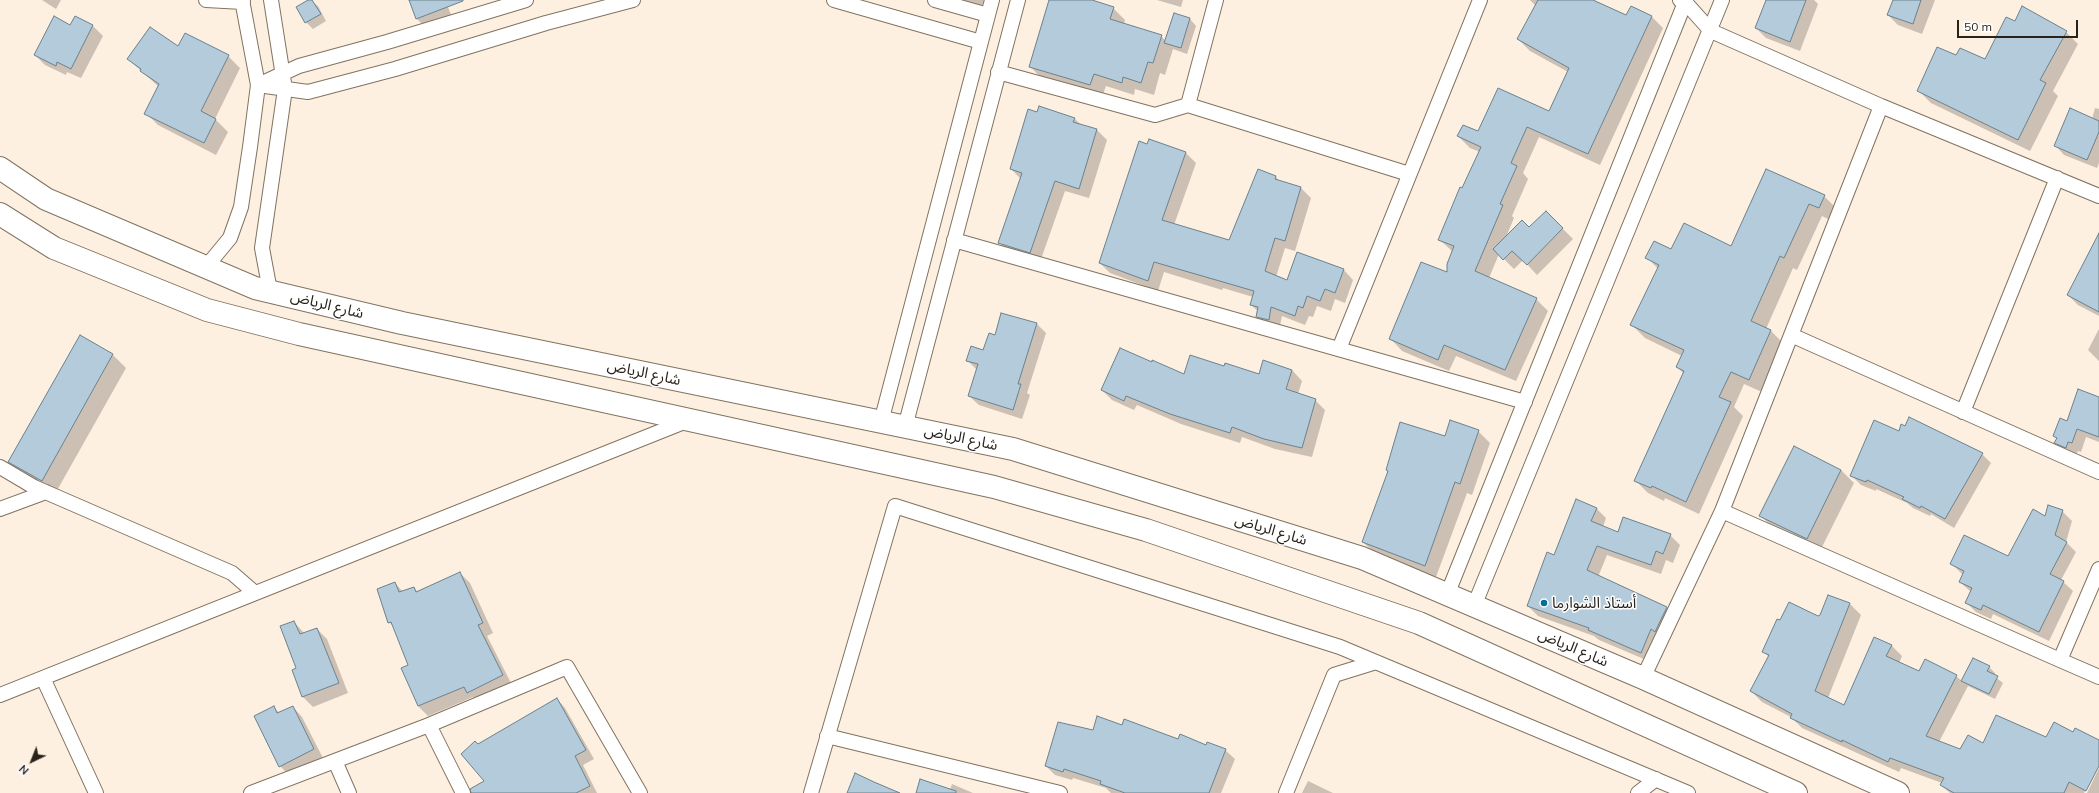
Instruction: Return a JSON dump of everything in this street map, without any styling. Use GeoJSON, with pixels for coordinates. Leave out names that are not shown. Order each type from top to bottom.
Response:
{"type":"FeatureCollection","features":[{"type":"Feature","properties":{"kind":"main road","name":"شارع الرياض"},"geometry":{"type":"LineString","coordinates":[[0,168],[46,199],[256,288],[402,323],[1020,451],[1362,558],[1643,678],[1898,793]]}},
{"type":"Feature","properties":{"kind":"main road"},"geometry":{"type":"LineString","coordinates":[[0,214],[54,248],[207,310],[307,336],[994,487],[1146,530],[1419,623],[1796,793]]}},
{"type":"Feature","properties":{"kind":"street"},"geometry":{"type":"LineString","coordinates":[[206,0],[243,1],[258,85],[241,207],[230,238],[206,267]]}},
{"type":"Feature","properties":{"kind":"street"},"geometry":{"type":"LineString","coordinates":[[270,291],[262,248],[285,89],[284,73],[271,0]]}},
{"type":"Feature","properties":{"kind":"street"},"geometry":{"type":"LineString","coordinates":[[258,85],[299,66],[387,42],[526,0]]}},
{"type":"Feature","properties":{"kind":"street"},"geometry":{"type":"LineString","coordinates":[[258,85],[308,92],[395,69],[546,23],[634,0]]}},
{"type":"Feature","properties":{"kind":"street"},"geometry":{"type":"LineString","coordinates":[[834,0],[981,42]]}},
{"type":"Feature","properties":{"kind":"street"},"geometry":{"type":"LineString","coordinates":[[935,0],[988,15]]}},
{"type":"Feature","properties":{"kind":"street"},"geometry":{"type":"LineString","coordinates":[[881,422],[992,0]]}},
{"type":"Feature","properties":{"kind":"street"},"geometry":{"type":"LineString","coordinates":[[905,427],[1018,0]]}},
{"type":"Feature","properties":{"kind":"street"},"geometry":{"type":"LineString","coordinates":[[1188,104],[1216,0]]}},
{"type":"Feature","properties":{"kind":"street"},"geometry":{"type":"LineString","coordinates":[[1339,349],[1480,0]]}},
{"type":"Feature","properties":{"kind":"street"},"geometry":{"type":"LineString","coordinates":[[1474,606],[1711,31],[1722,0]]}},
{"type":"Feature","properties":{"kind":"street"},"geometry":{"type":"LineString","coordinates":[[1447,595],[1684,1],[1711,31],[1881,106],[2099,196]]}},
{"type":"Feature","properties":{"kind":"street"},"geometry":{"type":"LineString","coordinates":[[998,72],[1155,115],[1188,104],[1409,174]]}},
{"type":"Feature","properties":{"kind":"street"},"geometry":{"type":"LineString","coordinates":[[1643,678],[1722,511],[1881,106]]}},
{"type":"Feature","properties":{"kind":"street"},"geometry":{"type":"LineString","coordinates":[[1963,412],[2057,178]]}},
{"type":"Feature","properties":{"kind":"street"},"geometry":{"type":"LineString","coordinates":[[954,240],[1525,402]]}},
{"type":"Feature","properties":{"kind":"street"},"geometry":{"type":"LineString","coordinates":[[1791,335],[2099,472]]}},
{"type":"Feature","properties":{"kind":"street"},"geometry":{"type":"LineString","coordinates":[[0,695],[689,420]]}},
{"type":"Feature","properties":{"kind":"street"},"geometry":{"type":"LineString","coordinates":[[0,467],[46,492],[232,573],[255,594]]}},
{"type":"Feature","properties":{"kind":"street"},"geometry":{"type":"LineString","coordinates":[[0,509],[46,492]]}},
{"type":"Feature","properties":{"kind":"street"},"geometry":{"type":"LineString","coordinates":[[811,793],[895,506],[1340,647],[1637,770],[1688,793]]}},
{"type":"Feature","properties":{"kind":"street"},"geometry":{"type":"LineString","coordinates":[[1722,511],[2099,677]]}},
{"type":"Feature","properties":{"kind":"street"},"geometry":{"type":"LineString","coordinates":[[2060,660],[2099,569]]}},
{"type":"Feature","properties":{"kind":"street"},"geometry":{"type":"LineString","coordinates":[[1286,793],[1334,675],[1376,662]]}},
{"type":"Feature","properties":{"kind":"street"},"geometry":{"type":"LineString","coordinates":[[251,793],[429,725],[567,667],[640,793]]}},
{"type":"Feature","properties":{"kind":"street"},"geometry":{"type":"LineString","coordinates":[[43,678],[96,793]]}},
{"type":"Feature","properties":{"kind":"street"},"geometry":{"type":"LineString","coordinates":[[429,725],[463,793]]}},
{"type":"Feature","properties":{"kind":"street"},"geometry":{"type":"LineString","coordinates":[[827,736],[1054,792]]}},
{"type":"Feature","properties":{"kind":"street"},"geometry":{"type":"LineString","coordinates":[[334,761],[349,793]]}},
{"type":"Feature","properties":{"kind":"street"},"geometry":{"type":"LineString","coordinates":[[1637,770],[1640,792]]}},
{"type":"Feature","properties":{"kind":"street"},"geometry":{"type":"LineString","coordinates":[[1640,792],[1656,779]]}},
{"type":"Feature","properties":{"kind":"building"},"geometry":{"type":"Polygon","coordinates":[[[308,0],[312,0],[321,14],[305,23],[296,7],[308,0]]]}},
{"type":"Feature","properties":{"kind":"building"},"geometry":{"type":"Polygon","coordinates":[[[409,0],[463,0],[463,1],[416,19],[409,0]]]}},
{"type":"Feature","properties":{"kind":"building"},"geometry":{"type":"Polygon","coordinates":[[[1049,0],[1092,0],[1114,7],[1110,19],[1162,35],[1153,63],[1148,62],[1141,83],[1123,77],[1122,83],[1094,74],[1090,85],[1029,67],[1049,0]]]}},
{"type":"Feature","properties":{"kind":"building"},"geometry":{"type":"Polygon","coordinates":[[[1538,0],[1593,0],[1626,15],[1631,6],[1652,16],[1588,154],[1527,127],[1511,163],[1517,166],[1500,204],[1503,205],[1475,271],[1537,298],[1505,370],[1444,345],[1438,360],[1389,339],[1421,262],[1447,272],[1447,264],[1454,246],[1438,240],[1460,187],[1462,188],[1481,147],[1457,136],[1463,125],[1478,131],[1498,88],[1549,111],[1569,68],[1517,39],[1538,0]]]}},
{"type":"Feature","properties":{"kind":"building"},"geometry":{"type":"Polygon","coordinates":[[[1766,0],[1806,0],[1790,42],[1755,28],[1766,0]]]}},
{"type":"Feature","properties":{"kind":"building"},"geometry":{"type":"Polygon","coordinates":[[[1893,0],[1921,0],[1913,24],[1887,15],[1893,0]]]}},
{"type":"Feature","properties":{"kind":"building"},"geometry":{"type":"Polygon","coordinates":[[[2022,6],[2067,31],[2040,80],[2046,83],[2018,140],[1917,91],[1937,47],[1956,55],[1960,48],[1985,59],[2006,17],[2015,21],[2022,6]]]}},
{"type":"Feature","properties":{"kind":"building"},"geometry":{"type":"Polygon","coordinates":[[[1174,13],[1190,18],[1181,48],[1164,43],[1174,13]]]}},
{"type":"Feature","properties":{"kind":"building"},"geometry":{"type":"Polygon","coordinates":[[[54,16],[70,25],[75,16],[93,25],[71,69],[57,62],[56,66],[34,55],[54,16]]]}},
{"type":"Feature","properties":{"kind":"building"},"geometry":{"type":"Polygon","coordinates":[[[150,27],[178,46],[185,33],[229,55],[201,111],[216,119],[204,143],[144,114],[159,84],[140,71],[141,69],[127,59],[150,27]]]}},
{"type":"Feature","properties":{"kind":"building"},"geometry":{"type":"Polygon","coordinates":[[[1039,106],[1075,118],[1073,122],[1097,129],[1079,189],[1055,181],[1030,253],[998,243],[1022,173],[1010,169],[1028,109],[1037,112],[1039,106]]]}},
{"type":"Feature","properties":{"kind":"building"},"geometry":{"type":"Polygon","coordinates":[[[2070,108],[2099,121],[2099,132],[2087,160],[2054,146],[2070,108]]]}},
{"type":"Feature","properties":{"kind":"building"},"geometry":{"type":"Polygon","coordinates":[[[1149,139],[1186,152],[1162,220],[1229,240],[1258,169],[1276,176],[1275,179],[1301,187],[1285,241],[1275,238],[1265,271],[1287,280],[1297,252],[1344,269],[1335,293],[1325,289],[1320,301],[1307,296],[1303,308],[1298,306],[1295,316],[1271,307],[1269,320],[1256,317],[1258,307],[1250,305],[1254,291],[1154,262],[1148,281],[1099,263],[1139,141],[1147,144],[1149,139]]]}},
{"type":"Feature","properties":{"kind":"building"},"geometry":{"type":"Polygon","coordinates":[[[1766,169],[1825,195],[1819,208],[1809,204],[1784,258],[1780,256],[1751,321],[1771,330],[1749,380],[1731,372],[1719,397],[1731,402],[1686,502],[1652,486],[1651,488],[1634,481],[1684,371],[1676,367],[1684,350],[1630,325],[1659,265],[1645,258],[1654,241],[1671,249],[1684,223],[1731,246],[1766,169]]]}},
{"type":"Feature","properties":{"kind":"building"},"geometry":{"type":"Polygon","coordinates":[[[1546,211],[1563,228],[1527,265],[1512,251],[1503,260],[1493,249],[1522,220],[1529,227],[1546,211]]]}},
{"type":"Feature","properties":{"kind":"building"},"geometry":{"type":"Polygon","coordinates":[[[2099,233],[2099,312],[2067,295],[2099,233]]]}},
{"type":"Feature","properties":{"kind":"building"},"geometry":{"type":"Polygon","coordinates":[[[1001,313],[1037,323],[1018,384],[1021,384],[1013,410],[968,396],[978,364],[966,361],[971,346],[983,350],[989,333],[995,335],[1001,313]]]}},
{"type":"Feature","properties":{"kind":"building"},"geometry":{"type":"Polygon","coordinates":[[[80,335],[113,354],[42,481],[8,462],[80,335]]]}},
{"type":"Feature","properties":{"kind":"building"},"geometry":{"type":"Polygon","coordinates":[[[1120,348],[1184,374],[1190,355],[1224,366],[1225,363],[1259,374],[1263,360],[1292,370],[1286,389],[1316,399],[1302,448],[1264,439],[1232,427],[1230,433],[1170,414],[1126,396],[1124,401],[1101,390],[1120,348]]]}},
{"type":"Feature","properties":{"kind":"building"},"geometry":{"type":"Polygon","coordinates":[[[2078,389],[2099,397],[2099,437],[2077,429],[2072,443],[2068,442],[2066,448],[2054,443],[2057,438],[2053,436],[2060,418],[2067,421],[2078,389]]]}},
{"type":"Feature","properties":{"kind":"building"},"geometry":{"type":"Polygon","coordinates":[[[1909,417],[1983,453],[1945,519],[1921,506],[1920,508],[1902,499],[1904,497],[1867,480],[1866,482],[1850,476],[1874,420],[1899,431],[1901,424],[1905,426],[1909,417]]]}},
{"type":"Feature","properties":{"kind":"building"},"geometry":{"type":"Polygon","coordinates":[[[1450,420],[1479,430],[1460,484],[1455,482],[1425,566],[1362,542],[1388,471],[1386,470],[1400,422],[1445,436],[1450,420]]]}},
{"type":"Feature","properties":{"kind":"building"},"geometry":{"type":"Polygon","coordinates":[[[1794,446],[1841,470],[1807,539],[1759,516],[1794,446]]]}},
{"type":"Feature","properties":{"kind":"building"},"geometry":{"type":"Polygon","coordinates":[[[1576,499],[1597,508],[1591,521],[1618,532],[1623,517],[1671,534],[1663,554],[1656,551],[1651,565],[1597,546],[1587,570],[1667,607],[1655,632],[1651,629],[1641,653],[1588,630],[1589,628],[1527,606],[1547,552],[1554,555],[1576,499]]]}},
{"type":"Feature","properties":{"kind":"building"},"geometry":{"type":"Polygon","coordinates":[[[2048,505],[2063,510],[2055,535],[2067,542],[2050,574],[2064,581],[2039,632],[1983,605],[1981,610],[1965,603],[1972,588],[1959,582],[1964,571],[1950,564],[1964,535],[2008,556],[2033,509],[2045,516],[2048,505]]]}},
{"type":"Feature","properties":{"kind":"building"},"geometry":{"type":"Polygon","coordinates":[[[460,572],[483,623],[478,625],[503,675],[467,693],[464,687],[418,706],[401,668],[408,665],[391,622],[388,623],[377,589],[395,582],[399,592],[414,587],[416,592],[460,572]]]}},
{"type":"Feature","properties":{"kind":"building"},"geometry":{"type":"Polygon","coordinates":[[[1828,595],[1850,603],[1815,691],[1844,705],[1874,637],[1892,645],[1886,656],[1919,671],[1925,659],[1957,675],[1926,736],[1960,749],[1968,735],[1983,743],[1996,715],[2046,737],[2054,722],[2073,732],[2075,728],[2099,740],[2099,766],[2086,791],[2069,782],[2064,793],[1954,793],[1940,785],[1944,778],[1890,758],[1888,762],[1842,740],[1842,742],[1790,718],[1792,714],[1750,691],[1769,655],[1762,652],[1777,619],[1780,620],[1789,602],[1818,616],[1820,615],[1828,595]]]}},
{"type":"Feature","properties":{"kind":"building"},"geometry":{"type":"Polygon","coordinates":[[[294,621],[300,634],[317,628],[339,683],[302,697],[292,670],[296,668],[280,626],[294,621]]]}},
{"type":"Feature","properties":{"kind":"building"},"geometry":{"type":"Polygon","coordinates":[[[1973,658],[1990,666],[1987,671],[1998,676],[1989,694],[1961,681],[1973,658]]]}},
{"type":"Feature","properties":{"kind":"building"},"geometry":{"type":"Polygon","coordinates":[[[557,698],[586,750],[575,756],[590,786],[576,793],[471,793],[470,789],[484,781],[461,754],[475,741],[478,744],[557,698]]]}},
{"type":"Feature","properties":{"kind":"building"},"geometry":{"type":"Polygon","coordinates":[[[274,706],[277,713],[293,706],[314,749],[279,767],[254,716],[274,706]]]}},
{"type":"Feature","properties":{"kind":"building"},"geometry":{"type":"Polygon","coordinates":[[[1097,716],[1122,725],[1124,719],[1178,739],[1180,734],[1206,745],[1207,742],[1226,749],[1209,793],[1125,793],[1100,784],[1101,781],[1064,769],[1063,772],[1045,766],[1058,722],[1093,730],[1097,716]]]}},
{"type":"Feature","properties":{"kind":"building"},"geometry":{"type":"Polygon","coordinates":[[[855,773],[874,782],[900,793],[847,793],[855,773]]]}},
{"type":"Feature","properties":{"kind":"building"},"geometry":{"type":"Polygon","coordinates":[[[920,779],[956,791],[956,793],[916,793],[920,779]]]}},
{"type":"Feature","properties":{"kind":"place","name":"أستاذ الشوارما"},"geometry":{"type":"Point","coordinates":[1544,603]}}]}
